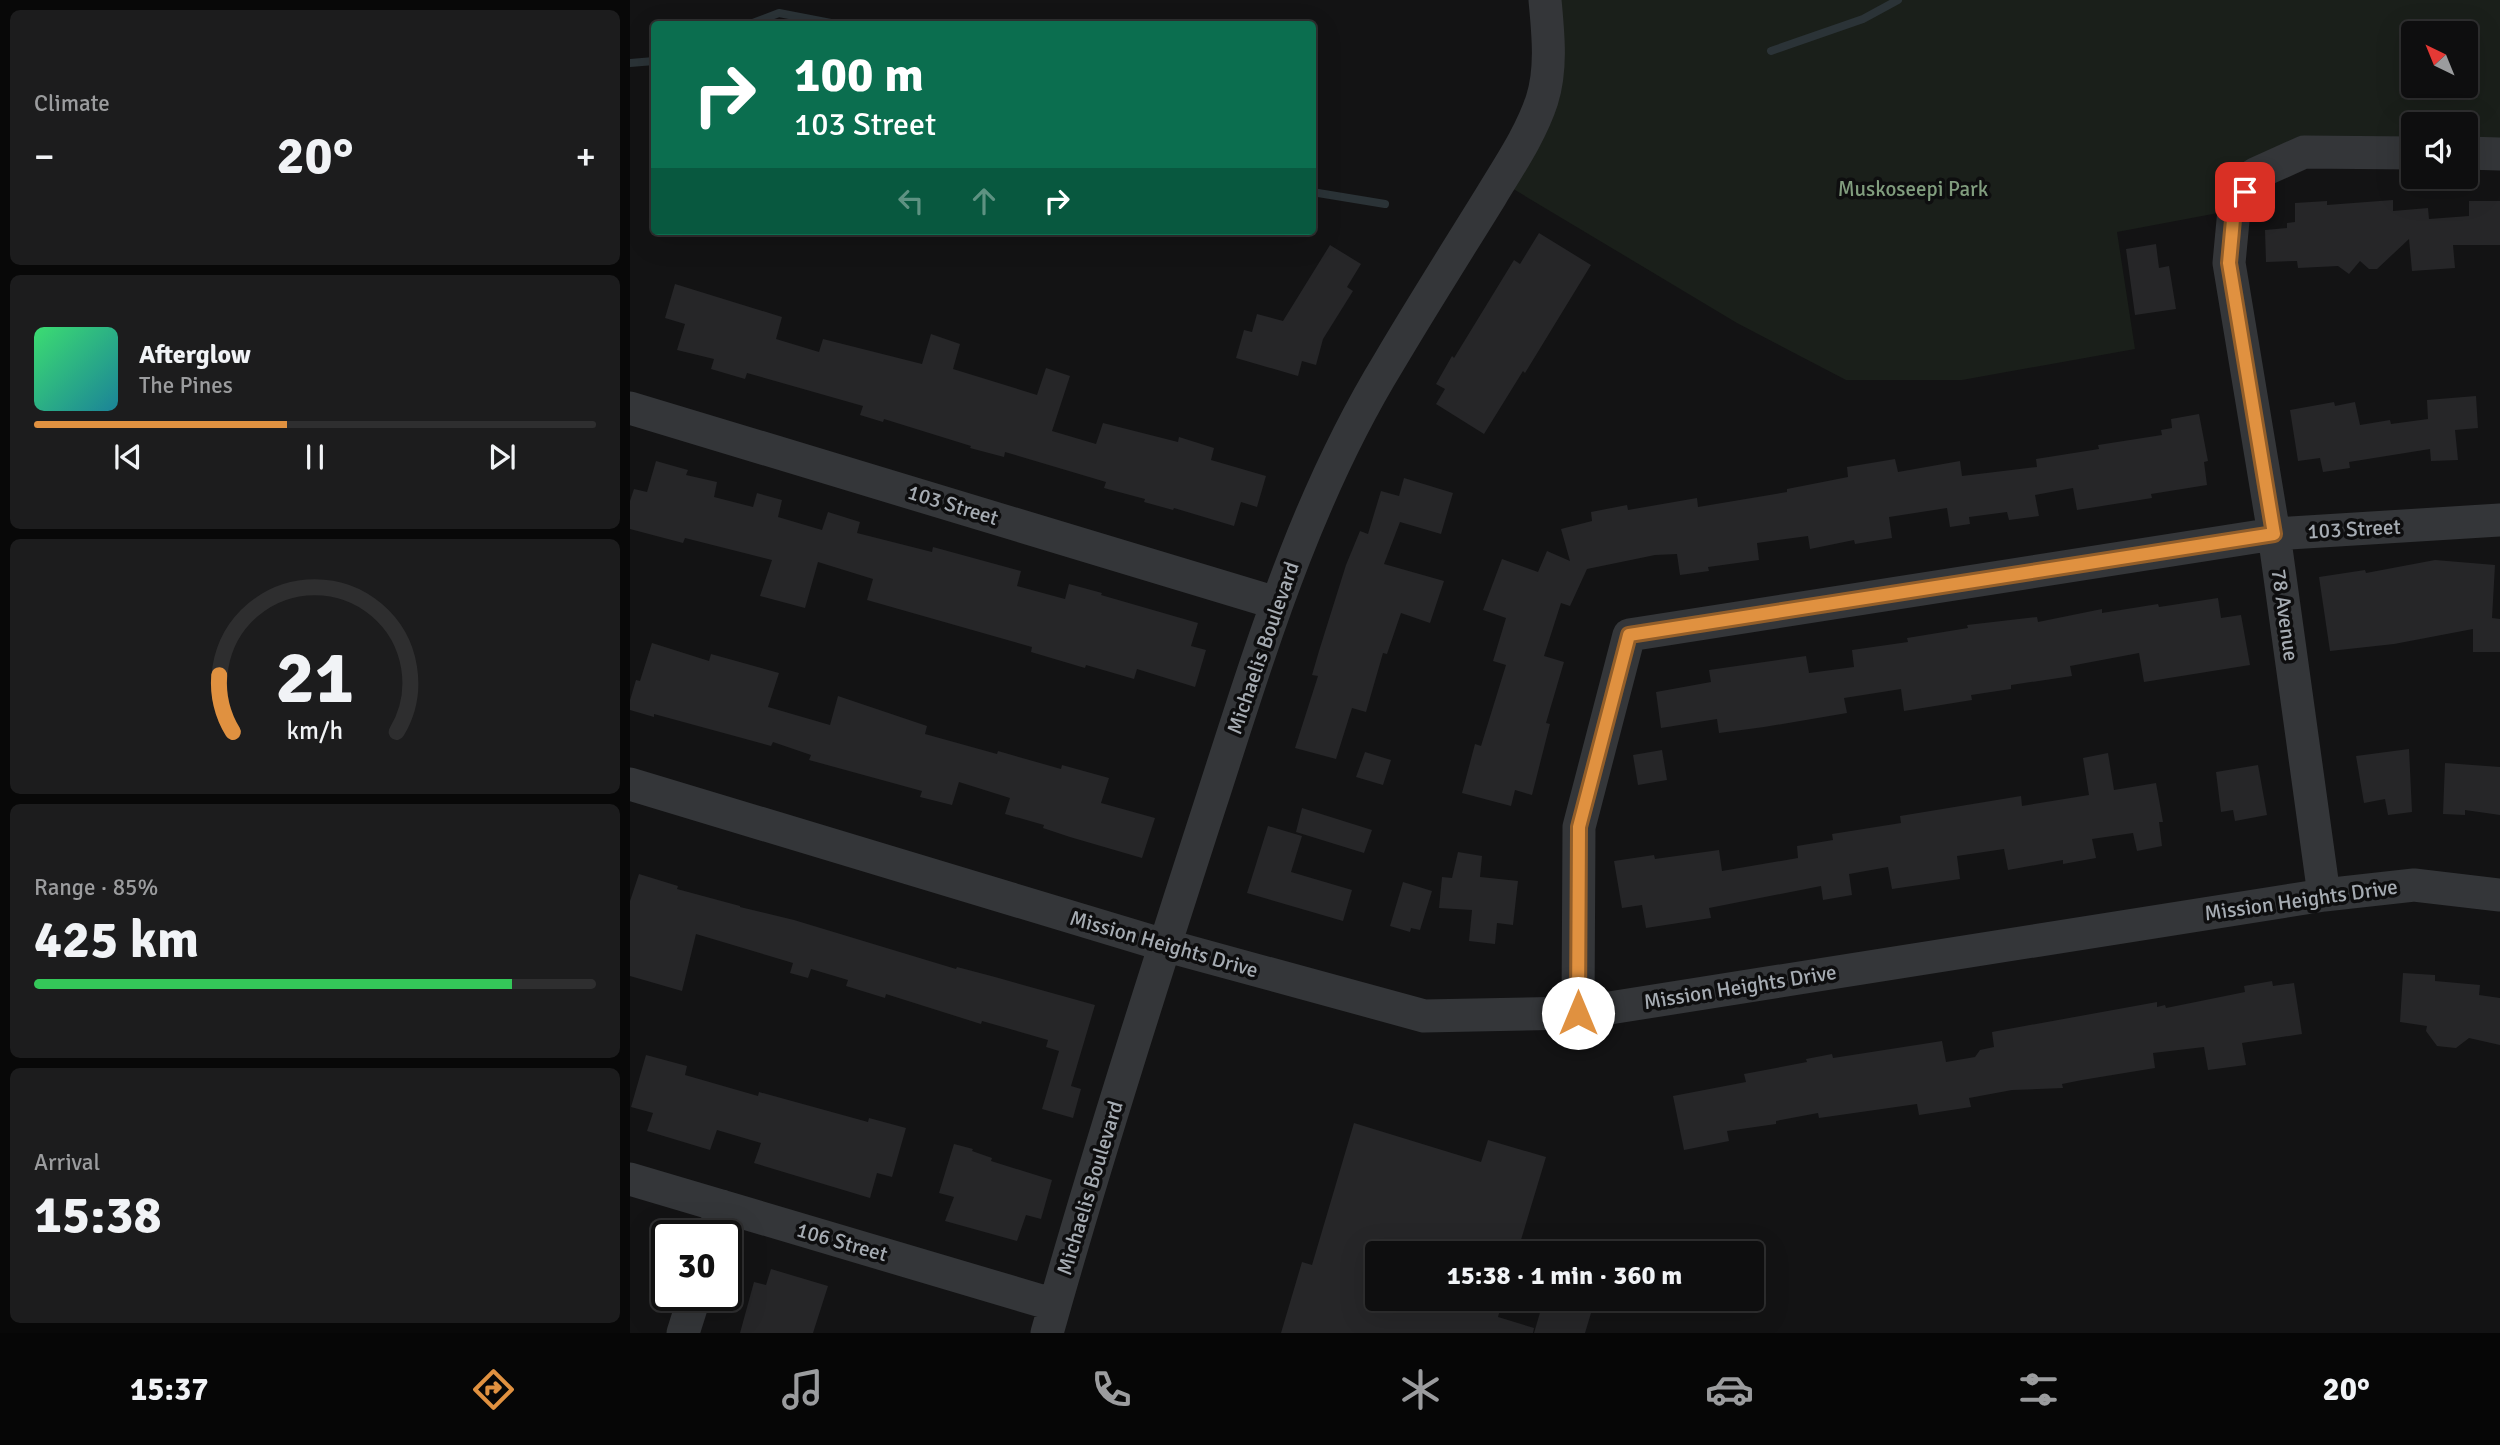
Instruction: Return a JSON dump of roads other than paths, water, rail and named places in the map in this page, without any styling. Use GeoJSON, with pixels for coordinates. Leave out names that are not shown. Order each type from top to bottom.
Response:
{"type":"FeatureCollection","features":[{"type":"Feature","properties":{"kind":"street","name":"Michaelis Boulevard"},"geometry":{"type":"LineString","coordinates":[[1051,1319],[1164,945],[1276,603],[1311,513],[1353,425],[1386,365],[1500,181],[1542,100],[1549,47],[1545,0]]}},
{"type":"Feature","properties":{"kind":"street","name":"78 Avenue"},"geometry":{"type":"LineString","coordinates":[[2323,895],[2274,534],[2229,263],[2234,209],[2255,174],[2304,152],[2401,153]]}},
{"type":"Feature","properties":{"kind":"street"},"geometry":{"type":"LineString","coordinates":[[2478,153],[2500,154]]}},
{"type":"Feature","properties":{"kind":"street","name":"103 Street"},"geometry":{"type":"LineString","coordinates":[[630,408],[1276,603]]}},
{"type":"Feature","properties":{"kind":"street","name":"103 Street"},"geometry":{"type":"LineString","coordinates":[[1578,1013],[1579,827],[1629,635],[2274,534],[2500,520]]}},
{"type":"Feature","properties":{"kind":"street","name":"Mission Heights Drive"},"geometry":{"type":"LineString","coordinates":[[630,784],[1164,945],[1424,1016],[1578,1013],[2323,895],[2414,885],[2500,895]]}},
{"type":"Feature","properties":{"kind":"street","name":"106 Street"},"geometry":{"type":"LineString","coordinates":[[630,1179],[715,1220]]}},
{"type":"Feature","properties":{"kind":"street","name":"106 Street"},"geometry":{"type":"LineString","coordinates":[[742,1228],[1051,1319]]}},
{"type":"Feature","properties":{"kind":"street"},"geometry":{"type":"LineString","coordinates":[[683,1333],[690,1311]]}},
{"type":"Feature","properties":{"kind":"waterway"},"geometry":{"type":"LineString","coordinates":[[1771,51],[1863,19],[1898,0]]}},
{"type":"Feature","properties":{"kind":"waterway"},"geometry":{"type":"LineString","coordinates":[[758,21],[779,13],[820,21]]}},
{"type":"Feature","properties":{"kind":"waterway"},"geometry":{"type":"LineString","coordinates":[[630,63],[651,61]]}},
{"type":"Feature","properties":{"kind":"waterway"},"geometry":{"type":"LineString","coordinates":[[1316,193],[1385,204]]}},
{"type":"Feature","properties":{"kind":"park label","name":"Muskoseepi Park"},"geometry":{"type":"Point","coordinates":[1913,189]}}]}
